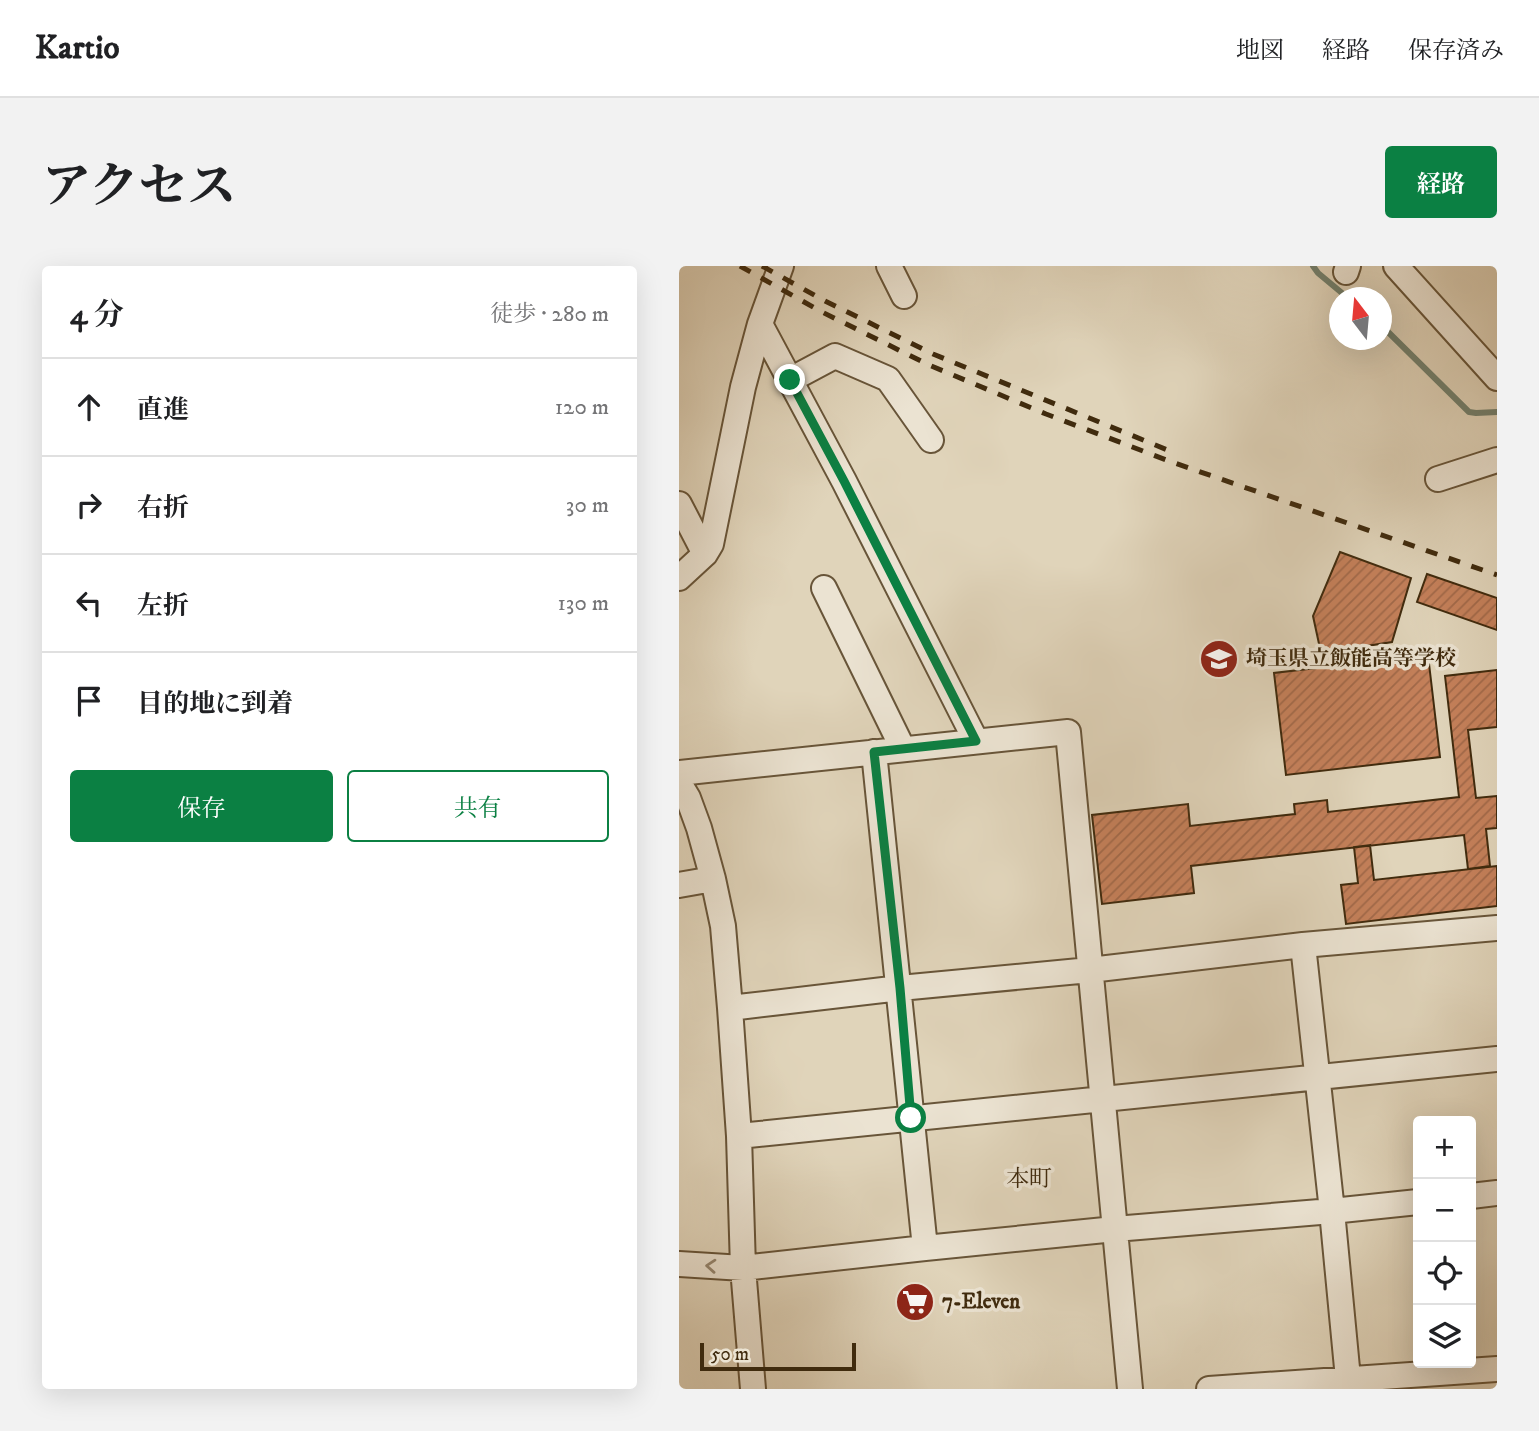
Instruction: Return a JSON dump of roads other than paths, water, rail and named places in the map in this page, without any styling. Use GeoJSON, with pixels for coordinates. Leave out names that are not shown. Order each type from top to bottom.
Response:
{"type":"FeatureCollection","features":[{"type":"Feature","properties":{"kind":"street"},"geometry":{"type":"LineString","coordinates":[[679,578],[712,544],[743,387],[760,324],[781,266]]}},
{"type":"Feature","properties":{"kind":"street"},"geometry":{"type":"LineString","coordinates":[[889,266],[904,296]]}},
{"type":"Feature","properties":{"kind":"street"},"geometry":{"type":"LineString","coordinates":[[1396,266],[1497,378]]}},
{"type":"Feature","properties":{"kind":"street"},"geometry":{"type":"LineString","coordinates":[[760,324],[844,481],[976,741]]}},
{"type":"Feature","properties":{"kind":"street"},"geometry":{"type":"LineString","coordinates":[[790,380],[835,356],[888,379],[931,440]]}},
{"type":"Feature","properties":{"kind":"street"},"geometry":{"type":"LineString","coordinates":[[1438,479],[1497,460]]}},
{"type":"Feature","properties":{"kind":"street"},"geometry":{"type":"LineString","coordinates":[[679,504],[705,554]]}},
{"type":"Feature","properties":{"kind":"street"},"geometry":{"type":"LineString","coordinates":[[824,588],[903,749]]}},
{"type":"Feature","properties":{"kind":"street"},"geometry":{"type":"LineString","coordinates":[[679,773],[1068,732],[1130,1389]]}},
{"type":"Feature","properties":{"kind":"street"},"geometry":{"type":"LineString","coordinates":[[874,752],[925,1248]]}},
{"type":"Feature","properties":{"kind":"street"},"geometry":{"type":"LineString","coordinates":[[679,783],[688,798],[699,828],[723,926],[739,1136],[743,1268],[753,1389]]}},
{"type":"Feature","properties":{"kind":"street"},"geometry":{"type":"LineString","coordinates":[[679,885],[713,879]]}},
{"type":"Feature","properties":{"kind":"street"},"geometry":{"type":"LineString","coordinates":[[730,1007],[1090,971],[1303,945],[1497,928]]}},
{"type":"Feature","properties":{"kind":"street"},"geometry":{"type":"LineString","coordinates":[[1303,945],[1348,1384]]}},
{"type":"Feature","properties":{"kind":"street"},"geometry":{"type":"LineString","coordinates":[[739,1136],[1497,1059]]}},
{"type":"Feature","properties":{"kind":"street"},"geometry":{"type":"LineString","coordinates":[[1476,1196],[1497,1194]]}},
{"type":"Feature","properties":{"kind":"street"},"geometry":{"type":"LineString","coordinates":[[679,1264],[743,1268],[1115,1229],[1413,1203]]}},
{"type":"Feature","properties":{"kind":"street"},"geometry":{"type":"LineString","coordinates":[[1218,1389],[1348,1384],[1497,1369]]}},
{"type":"Feature","properties":{"kind":"waterway"},"geometry":{"type":"LineString","coordinates":[[1313,266],[1335,287]]}},
{"type":"Feature","properties":{"kind":"waterway"},"geometry":{"type":"LineString","coordinates":[[1392,336],[1469,412],[1497,412]]}},
{"type":"Feature","properties":{"kind":"railway"},"geometry":{"type":"LineString","coordinates":[[740,266],[822,312],[929,365],[1046,414],[1169,461],[1497,575]]}},
{"type":"Feature","properties":{"kind":"railway"},"geometry":{"type":"LineString","coordinates":[[762,266],[825,301],[933,354],[1170,451]]}},
{"type":"Feature","properties":{"kind":"place","name":"埼玉県立飯能高等学校"},"geometry":{"type":"Point","coordinates":[1219,659]}},
{"type":"Feature","properties":{"kind":"place","name":"7-Eleven"},"geometry":{"type":"Point","coordinates":[915,1302]}},
{"type":"Feature","properties":{"kind":"district","name":"本町"},"geometry":{"type":"Point","coordinates":[1029,1179]}}]}
